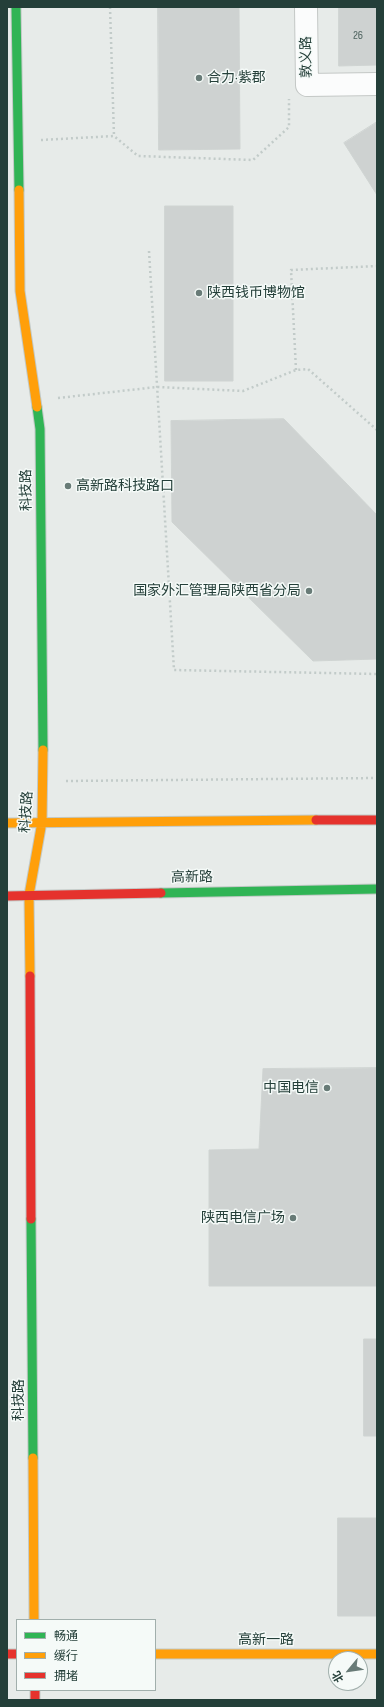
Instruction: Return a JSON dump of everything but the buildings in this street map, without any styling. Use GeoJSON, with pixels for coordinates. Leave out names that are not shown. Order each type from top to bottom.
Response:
{"type":"FeatureCollection","features":[{"type":"Feature","properties":{"kind":"main road","name":"科技路"},"geometry":{"type":"LineString","coordinates":[[16,7],[20,291],[40,437],[43,781],[42,822],[29,895],[34,1619]]}},
{"type":"Feature","properties":{"kind":"main road"},"geometry":{"type":"LineString","coordinates":[[7,823],[377,820]]}},
{"type":"Feature","properties":{"kind":"main road","name":"高新路"},"geometry":{"type":"LineString","coordinates":[[7,896],[377,889]]}},
{"type":"Feature","properties":{"kind":"main road","name":"高新一路"},"geometry":{"type":"LineString","coordinates":[[156,1654],[377,1654]]}},
{"type":"Feature","properties":{"kind":"street","name":"敦义路"},"geometry":{"type":"LineString","coordinates":[[306,7],[308,86],[377,84]]}},
{"type":"Feature","properties":{"kind":"path"},"geometry":{"type":"LineString","coordinates":[[110,7],[114,136]]}},
{"type":"Feature","properties":{"kind":"path"},"geometry":{"type":"LineString","coordinates":[[18,142],[114,136],[138,156],[253,160],[289,127],[289,95]]}},
{"type":"Feature","properties":{"kind":"path"},"geometry":{"type":"LineString","coordinates":[[149,251],[174,670],[377,674]]}},
{"type":"Feature","properties":{"kind":"path"},"geometry":{"type":"LineString","coordinates":[[296,370],[291,270],[377,266]]}},
{"type":"Feature","properties":{"kind":"path"},"geometry":{"type":"LineString","coordinates":[[36,401],[157,387],[243,391],[296,370],[308,369],[377,430]]}},
{"type":"Feature","properties":{"kind":"path"},"geometry":{"type":"LineString","coordinates":[[43,781],[377,778]]}},
{"type":"Feature","properties":{"kind":"traffic: fast"},"geometry":{"type":"LineString","coordinates":[[16,7],[19,190]]}},
{"type":"Feature","properties":{"kind":"traffic: fast"},"geometry":{"type":"LineString","coordinates":[[37,407],[40,429],[43,750]]}},
{"type":"Feature","properties":{"kind":"traffic: fast"},"geometry":{"type":"LineString","coordinates":[[161,893],[377,889]]}},
{"type":"Feature","properties":{"kind":"traffic: fast"},"geometry":{"type":"LineString","coordinates":[[31,1219],[33,1458]]}},
{"type":"Feature","properties":{"kind":"traffic: slow"},"geometry":{"type":"LineString","coordinates":[[19,190],[20,291],[37,407]]}},
{"type":"Feature","properties":{"kind":"traffic: slow"},"geometry":{"type":"LineString","coordinates":[[30,976],[29,895],[42,822],[43,750]]}},
{"type":"Feature","properties":{"kind":"traffic: slow"},"geometry":{"type":"LineString","coordinates":[[7,823],[316,820]]}},
{"type":"Feature","properties":{"kind":"traffic: slow"},"geometry":{"type":"LineString","coordinates":[[33,1458],[34,1619]]}},
{"type":"Feature","properties":{"kind":"traffic: slow"},"geometry":{"type":"LineString","coordinates":[[156,1654],[377,1654]]}},
{"type":"Feature","properties":{"kind":"traffic: jam"},"geometry":{"type":"LineString","coordinates":[[316,820],[377,820]]}},
{"type":"Feature","properties":{"kind":"traffic: jam"},"geometry":{"type":"LineString","coordinates":[[7,896],[161,893]]}},
{"type":"Feature","properties":{"kind":"traffic: jam"},"geometry":{"type":"LineString","coordinates":[[30,976],[31,1219]]}},
{"type":"Feature","properties":{"kind":"traffic: jam"},"geometry":{"type":"LineString","coordinates":[[7,1654],[16,1654]]}},
{"type":"Feature","properties":{"kind":"traffic: jam"},"geometry":{"type":"LineString","coordinates":[[35,1691],[35,1700]]}},
{"type":"Feature","properties":{"kind":"place","name":"合力·紫郡"},"geometry":{"type":"Point","coordinates":[199,78]}},
{"type":"Feature","properties":{"kind":"place","name":"陕西钱币博物馆"},"geometry":{"type":"Point","coordinates":[199,293]}},
{"type":"Feature","properties":{"kind":"place","name":"高新路科技路口"},"geometry":{"type":"Point","coordinates":[68,486]}},
{"type":"Feature","properties":{"kind":"place","name":"国家外汇管理局陕西省分局"},"geometry":{"type":"Point","coordinates":[309,591]}},
{"type":"Feature","properties":{"kind":"place","name":"中国电信"},"geometry":{"type":"Point","coordinates":[327,1088]}},
{"type":"Feature","properties":{"kind":"place","name":"陕西电信广场"},"geometry":{"type":"Point","coordinates":[293,1218]}}]}
